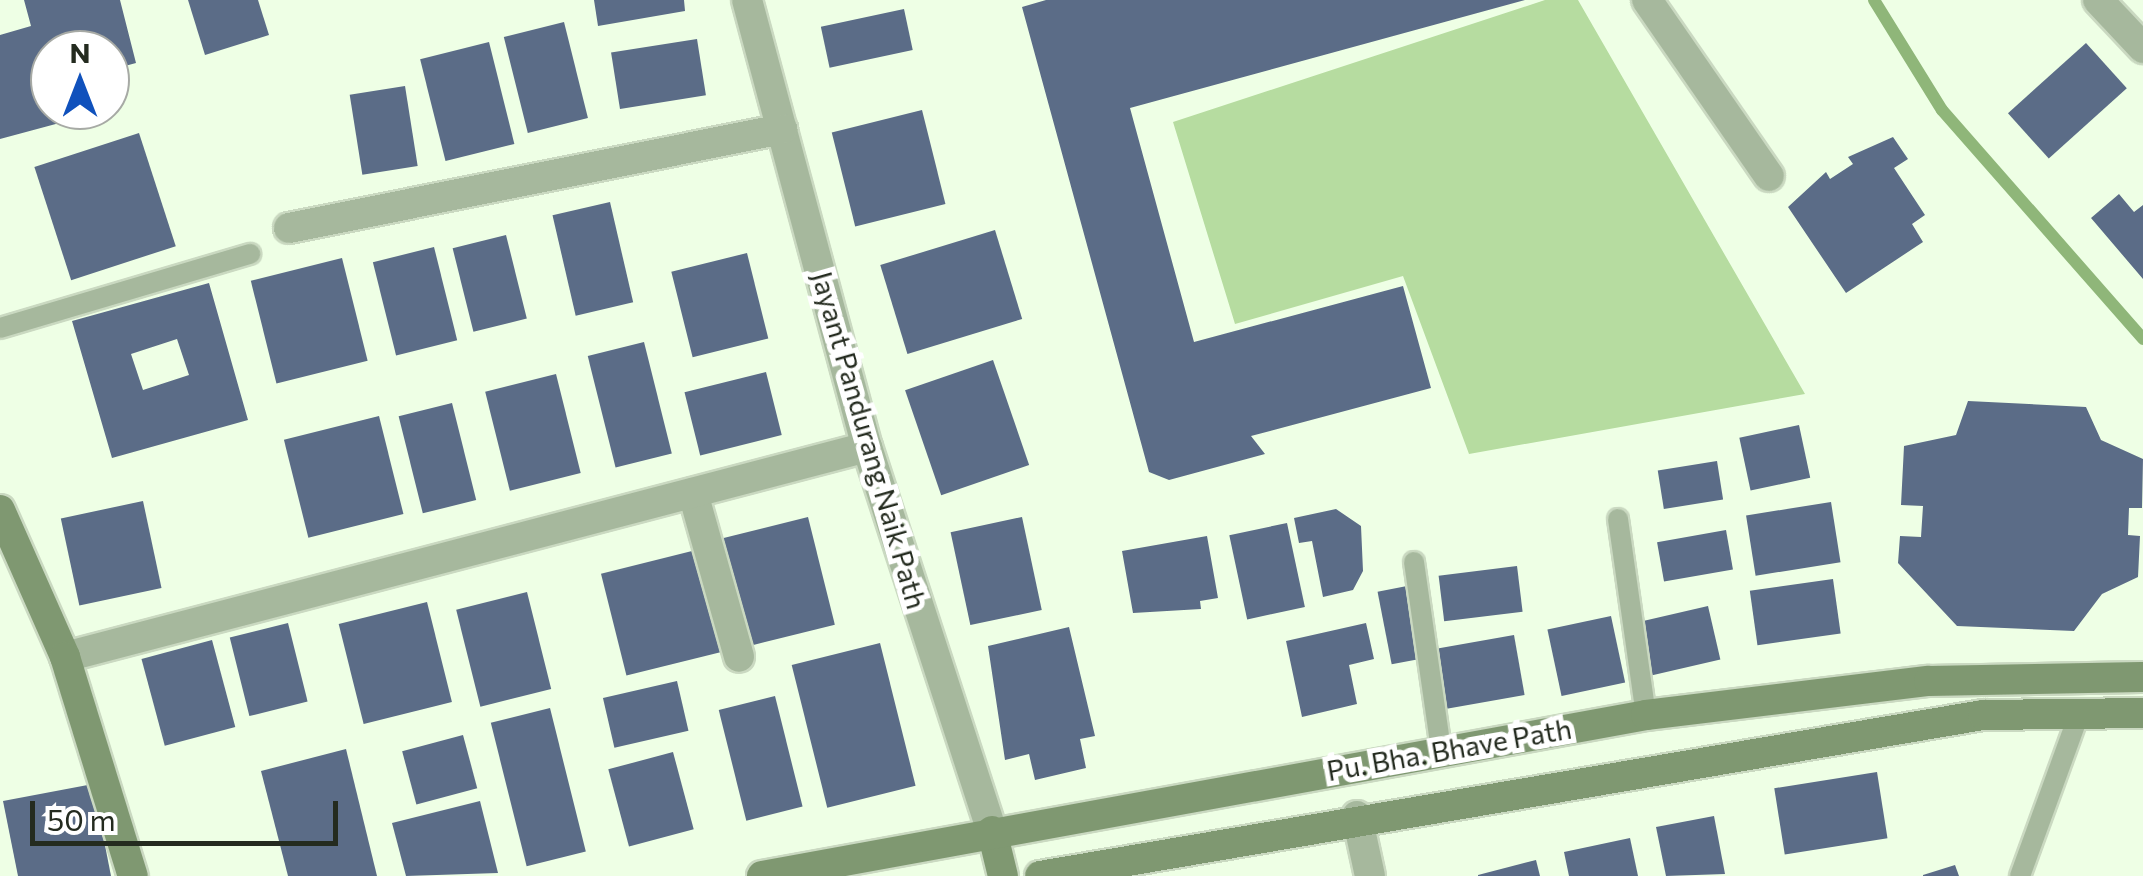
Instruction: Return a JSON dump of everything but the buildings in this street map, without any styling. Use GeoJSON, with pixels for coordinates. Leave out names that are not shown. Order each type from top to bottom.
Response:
{"type":"FeatureCollection","features":[{"type":"Feature","properties":{"kind":"street","name":"Jayant Pandurang Naik Path"},"geometry":{"type":"LineString","coordinates":[[748,0],[867,447],[992,831],[1003,876]]}},
{"type":"Feature","properties":{"kind":"street"},"geometry":{"type":"LineString","coordinates":[[1647,0],[1769,176]]}},
{"type":"Feature","properties":{"kind":"street"},"geometry":{"type":"LineString","coordinates":[[2098,0],[2143,48]]}},
{"type":"Feature","properties":{"kind":"street"},"geometry":{"type":"LineString","coordinates":[[289,228],[782,129]]}},
{"type":"Feature","properties":{"kind":"street"},"geometry":{"type":"LineString","coordinates":[[64,656],[867,447]]}},
{"type":"Feature","properties":{"kind":"street"},"geometry":{"type":"LineString","coordinates":[[693,493],[739,657]]}},
{"type":"Feature","properties":{"kind":"street"},"geometry":{"type":"LineString","coordinates":[[0,512],[64,656],[133,876]]}},
{"type":"Feature","properties":{"kind":"street","name":"Pu. Bha. Bhave Path"},"geometry":{"type":"LineString","coordinates":[[762,876],[992,831],[1646,715],[1929,680],[2143,677]]}},
{"type":"Feature","properties":{"kind":"street","name":"Pu. Bha. Bhave Path"},"geometry":{"type":"LineString","coordinates":[[1040,876],[1356,816],[1983,715],[2143,713]]}},
{"type":"Feature","properties":{"kind":"street"},"geometry":{"type":"LineString","coordinates":[[1356,816],[1370,876]]}},
{"type":"Feature","properties":{"kind":"lane"},"geometry":{"type":"LineString","coordinates":[[0,328],[250,254]]}},
{"type":"Feature","properties":{"kind":"lane"},"geometry":{"type":"LineString","coordinates":[[1618,519],[1646,715]]}},
{"type":"Feature","properties":{"kind":"lane"},"geometry":{"type":"LineString","coordinates":[[1414,562],[1441,750]]}},
{"type":"Feature","properties":{"kind":"lane"},"geometry":{"type":"LineString","coordinates":[[2020,876],[2079,714]]}},
{"type":"Feature","properties":{"kind":"green space"},"geometry":{"type":"Polygon","coordinates":[[[1545,0],[1578,0],[1805,394],[1469,454],[1403,276],[1235,324],[1173,122],[1545,0]]]}},
{"type":"Feature","properties":{"kind":"waterway"},"geometry":{"type":"LineString","coordinates":[[1874,0],[1942,110],[2143,339]]}}]}
